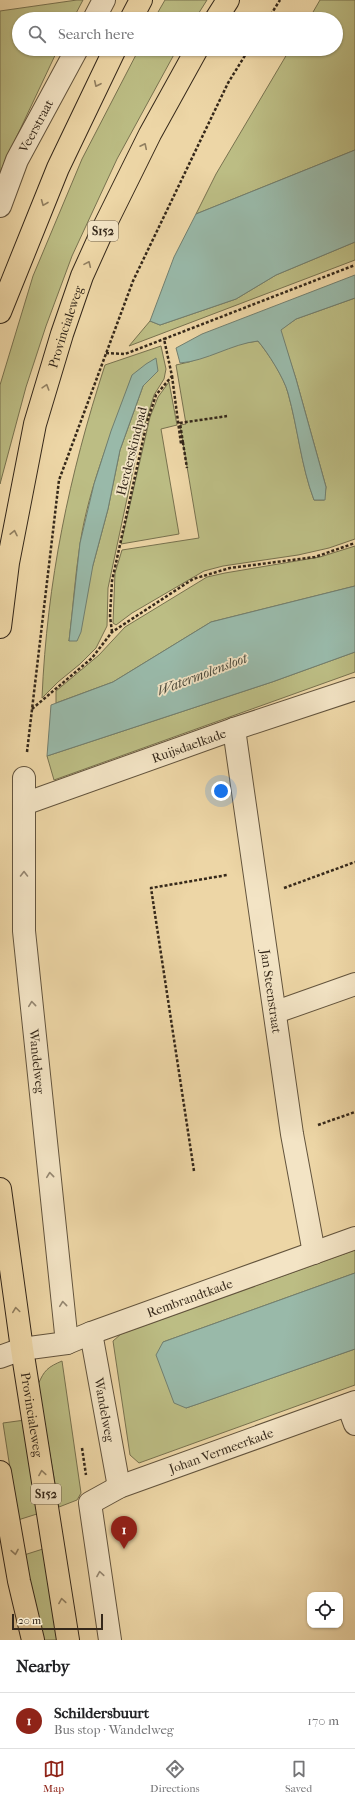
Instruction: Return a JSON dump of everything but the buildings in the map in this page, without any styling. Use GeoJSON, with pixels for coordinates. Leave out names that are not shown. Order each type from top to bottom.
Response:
{"type":"FeatureCollection","features":[{"type":"Feature","properties":{"kind":"main road"},"geometry":{"type":"LineString","coordinates":[[135,12],[141,0]]}},
{"type":"Feature","properties":{"kind":"main road"},"geometry":{"type":"LineString","coordinates":[[220,12],[228,0]]}},
{"type":"Feature","properties":{"kind":"main road"},"geometry":{"type":"LineString","coordinates":[[0,312],[58,168],[112,56]]}},
{"type":"Feature","properties":{"kind":"main road","name":"Provincialeweg"},"geometry":{"type":"LineString","coordinates":[[0,627],[8,563],[35,424],[62,334],[82,276],[105,225],[150,134],[194,56]]}},
{"type":"Feature","properties":{"kind":"main road","name":"Provincialeweg"},"geometry":{"type":"LineString","coordinates":[[0,1189],[22,1349],[68,1640]]}},
{"type":"Feature","properties":{"kind":"main road"},"geometry":{"type":"LineString","coordinates":[[0,1472],[19,1581],[33,1640]]}},
{"type":"Feature","properties":{"kind":"street"},"geometry":{"type":"LineString","coordinates":[[98,12],[104,0]]}},
{"type":"Feature","properties":{"kind":"street","name":"Veerstraat"},"geometry":{"type":"LineString","coordinates":[[0,206],[17,160],[73,56]]}},
{"type":"Feature","properties":{"kind":"street","name":"Ruijsdaelkade"},"geometry":{"type":"LineString","coordinates":[[24,804],[234,729],[355,689]]}},
{"type":"Feature","properties":{"kind":"street","name":"Jan Steenstraat"},"geometry":{"type":"LineString","coordinates":[[234,729],[276,1012],[292,1134],[314,1253]]}},
{"type":"Feature","properties":{"kind":"street","name":"Wandelweg"},"geometry":{"type":"LineString","coordinates":[[24,778],[24,931],[67,1343]]}},
{"type":"Feature","properties":{"kind":"street"},"geometry":{"type":"LineString","coordinates":[[276,1012],[355,984]]}},
{"type":"Feature","properties":{"kind":"street","name":"Rembrandtkade"},"geometry":{"type":"LineString","coordinates":[[0,1357],[22,1349],[67,1343],[91,1332],[355,1238]]}},
{"type":"Feature","properties":{"kind":"street","name":"Wandelweg"},"geometry":{"type":"LineString","coordinates":[[91,1332],[118,1487]]}},
{"type":"Feature","properties":{"kind":"street","name":"Johan Vermeerkade"},"geometry":{"type":"LineString","coordinates":[[110,1640],[90,1503],[118,1487],[353,1410]]}},
{"type":"Feature","properties":{"kind":"path"},"geometry":{"type":"LineString","coordinates":[[272,12],[280,0]]}},
{"type":"Feature","properties":{"kind":"path"},"geometry":{"type":"LineString","coordinates":[[24,778],[60,480],[133,281],[228,83],[245,56]]}},
{"type":"Feature","properties":{"kind":"path"},"geometry":{"type":"LineString","coordinates":[[106,353],[125,354],[355,265]]}},
{"type":"Feature","properties":{"kind":"path"},"geometry":{"type":"LineString","coordinates":[[164,339],[172,376],[181,444],[183,443]]}},
{"type":"Feature","properties":{"kind":"path","name":"Herderskindpad"},"geometry":{"type":"LineString","coordinates":[[112,632],[110,616],[112,581],[147,422],[156,395],[172,376]]}},
{"type":"Feature","properties":{"kind":"path"},"geometry":{"type":"LineString","coordinates":[[187,468],[180,423],[227,416]]}},
{"type":"Feature","properties":{"kind":"path"},"geometry":{"type":"LineString","coordinates":[[32,710],[92,658],[112,632],[193,579],[230,568],[315,557],[355,543]]}},
{"type":"Feature","properties":{"kind":"path"},"geometry":{"type":"LineString","coordinates":[[259,896],[355,862]]}},
{"type":"Feature","properties":{"kind":"path"},"geometry":{"type":"LineString","coordinates":[[194,1171],[151,888],[255,870]]}},
{"type":"Feature","properties":{"kind":"path"},"geometry":{"type":"LineString","coordinates":[[292,1134],[355,1112]]}},
{"type":"Feature","properties":{"kind":"green space"},"geometry":{"type":"Polygon","coordinates":[[[83,0],[77,12],[12,12],[12,56],[55,56],[0,172],[0,11],[83,0]]]}},
{"type":"Feature","properties":{"kind":"green space"},"geometry":{"type":"Polygon","coordinates":[[[165,0],[207,0],[199,12],[158,12],[165,0]]]}},
{"type":"Feature","properties":{"kind":"green space"},"geometry":{"type":"Polygon","coordinates":[[[320,0],[355,0],[355,150],[196,214],[216,174],[286,56],[343,56],[343,12],[313,12],[320,0]]]}},
{"type":"Feature","properties":{"kind":"green space"},"geometry":{"type":"Polygon","coordinates":[[[135,56],[173,56],[117,159],[72,256],[46,326],[26,387],[0,484],[0,385],[33,276],[82,159],[135,56]]]}},
{"type":"Feature","properties":{"kind":"green space"},"geometry":{"type":"Polygon","coordinates":[[[355,242],[355,260],[129,346],[150,321],[160,325],[236,299],[276,275],[355,242]]]}},
{"type":"Feature","properties":{"kind":"green space"},"geometry":{"type":"Polygon","coordinates":[[[355,298],[355,539],[329,548],[298,555],[223,566],[204,571],[132,613],[116,625],[113,623],[115,573],[122,550],[199,538],[180,425],[186,424],[176,365],[189,362],[238,344],[258,341],[275,366],[286,387],[306,473],[314,500],[324,500],[326,487],[296,379],[280,330],[296,319],[355,298]]]}},
{"type":"Feature","properties":{"kind":"green space"},"geometry":{"type":"Polygon","coordinates":[[[161,346],[166,369],[164,379],[154,395],[138,447],[108,588],[107,626],[96,648],[42,698],[49,612],[62,529],[81,447],[105,365],[161,346]],[[158,371],[132,376],[95,479],[80,544],[69,641],[93,565],[108,509],[120,450],[143,386],[158,371]]]}},
{"type":"Feature","properties":{"kind":"green space"},"geometry":{"type":"Polygon","coordinates":[[[169,382],[177,425],[161,429],[179,534],[121,544],[150,417],[158,397],[169,382]]]}},
{"type":"Feature","properties":{"kind":"green space"},"geometry":{"type":"Polygon","coordinates":[[[355,546],[355,586],[211,622],[113,682],[56,703],[56,691],[99,655],[125,627],[207,577],[320,557],[355,546]]]}},
{"type":"Feature","properties":{"kind":"green space"},"geometry":{"type":"Polygon","coordinates":[[[355,652],[355,672],[54,780],[47,756],[272,682],[355,652]]]}},
{"type":"Feature","properties":{"kind":"green space"},"geometry":{"type":"Polygon","coordinates":[[[355,1250],[355,1273],[163,1342],[186,1408],[355,1349],[355,1385],[139,1463],[130,1455],[113,1341],[121,1334],[355,1250]]]}},
{"type":"Feature","properties":{"kind":"green space"},"geometry":{"type":"Polygon","coordinates":[[[62,1361],[81,1493],[77,1500],[59,1507],[38,1385],[42,1376],[47,1370],[53,1365],[62,1361]]]}},
{"type":"Feature","properties":{"kind":"green space"},"geometry":{"type":"Polygon","coordinates":[[[25,1420],[40,1513],[18,1520],[3,1423],[25,1420]]]}},
{"type":"Feature","properties":{"kind":"green space"},"geometry":{"type":"Polygon","coordinates":[[[46,1548],[57,1640],[44,1640],[24,1555],[46,1548]]]}},
{"type":"Feature","properties":{"kind":"water"},"geometry":{"type":"Polygon","coordinates":[[[355,150],[355,242],[276,275],[236,299],[160,325],[150,321],[174,257],[196,214],[355,150]]]}},
{"type":"Feature","properties":{"kind":"water"},"geometry":{"type":"Polygon","coordinates":[[[355,275],[355,298],[296,319],[281,330],[326,487],[325,500],[314,500],[306,474],[286,387],[275,366],[258,341],[238,345],[190,362],[180,363],[176,348],[202,334],[355,275]]]}},
{"type":"Feature","properties":{"kind":"water"},"geometry":{"type":"Polygon","coordinates":[[[156,358],[158,371],[143,386],[120,450],[108,509],[93,565],[81,632],[77,641],[69,641],[80,543],[94,484],[111,431],[132,375],[156,358]]]}},
{"type":"Feature","properties":{"kind":"water","name":"Watermolensloot"},"geometry":{"type":"Polygon","coordinates":[[[355,586],[355,652],[272,682],[47,756],[51,705],[113,682],[211,622],[355,586]]]}},
{"type":"Feature","properties":{"kind":"water"},"geometry":{"type":"Polygon","coordinates":[[[355,1273],[355,1349],[186,1408],[174,1403],[156,1355],[163,1342],[355,1273]]]}},
{"type":"Feature","properties":{"kind":"place","name":"Schildersbuurt"},"geometry":{"type":"Point","coordinates":[124,1549]}}]}
